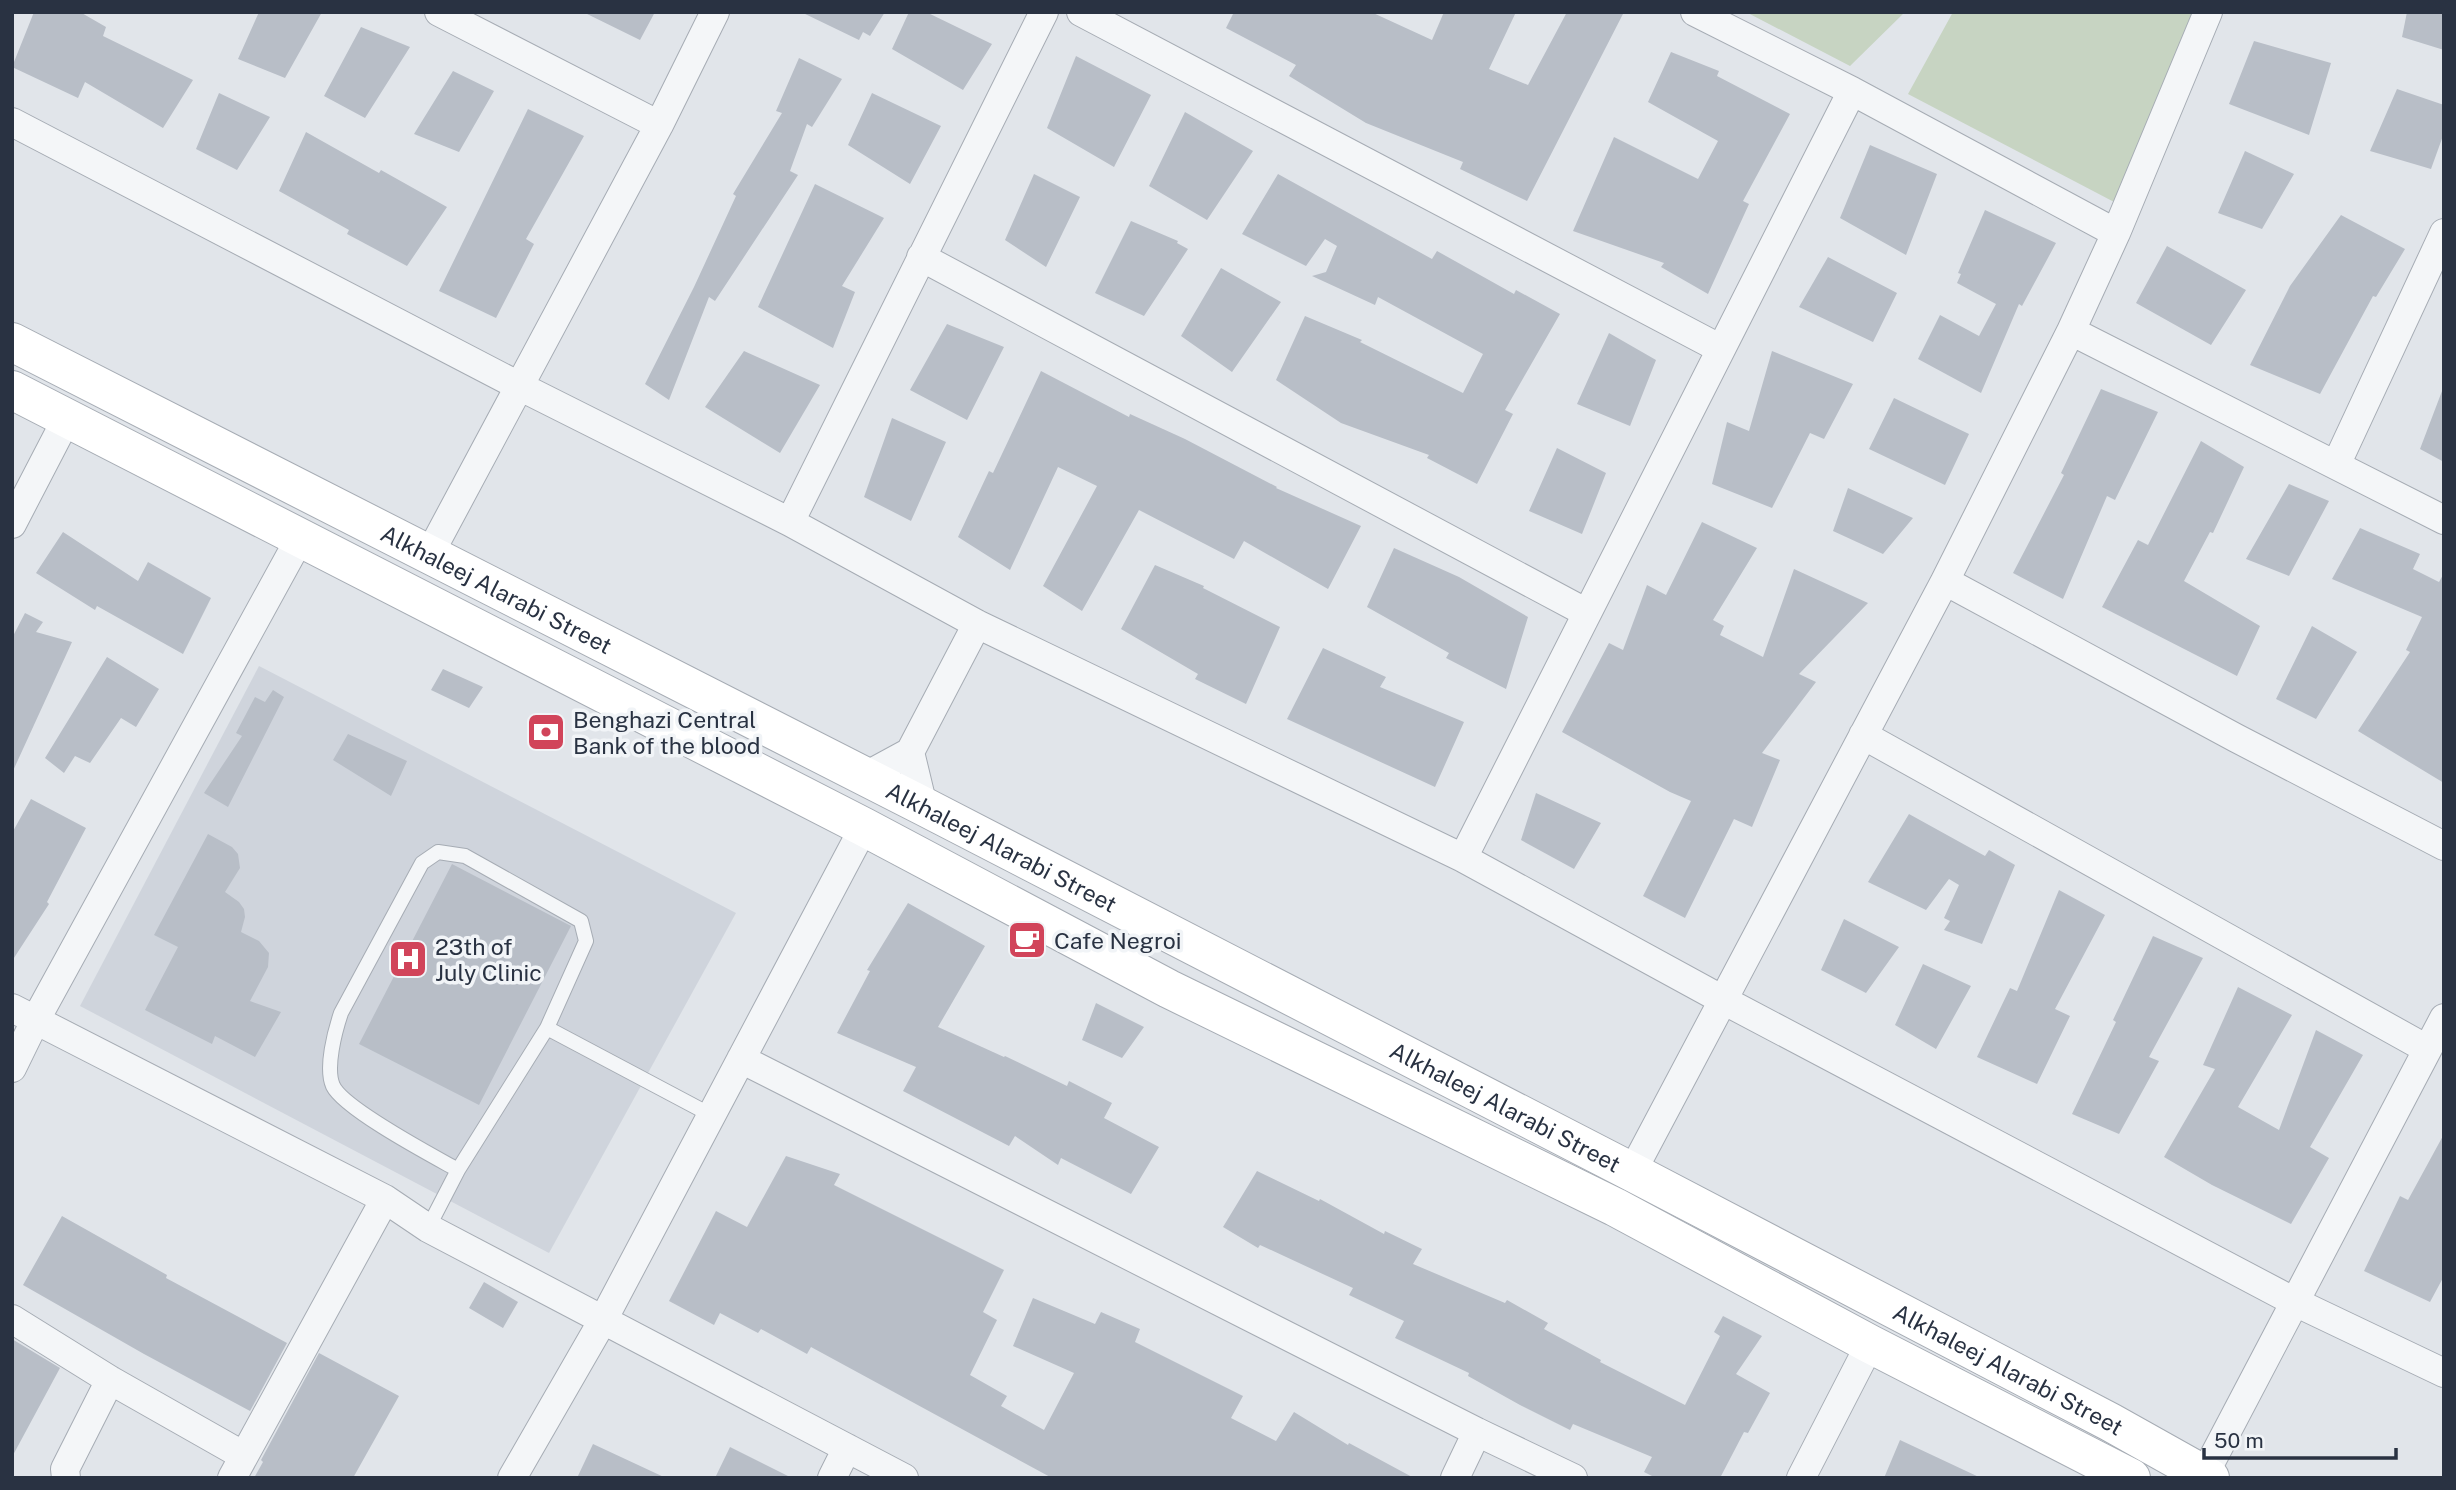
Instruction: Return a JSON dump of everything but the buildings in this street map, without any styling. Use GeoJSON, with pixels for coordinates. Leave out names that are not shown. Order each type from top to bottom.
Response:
{"type":"FeatureCollection","features":[{"type":"Feature","properties":{"kind":"main road","name":"Alkhaleej Alarabi Street"},"geometry":{"type":"LineString","coordinates":[[12,342],[923,806],[1632,1172],[2110,1422],[2207,1476]]}},
{"type":"Feature","properties":{"kind":"main road","name":"Alkhaleej Alarabi Street"},"geometry":{"type":"LineString","coordinates":[[12,390],[864,827],[1169,989],[1615,1207],[1870,1344],[2131,1478]]}},
{"type":"Feature","properties":{"kind":"main road"},"geometry":{"type":"LineString","coordinates":[[1169,989],[1194,948]]}},
{"type":"Feature","properties":{"kind":"street"},"geometry":{"type":"LineString","coordinates":[[439,12],[659,125]]}},
{"type":"Feature","properties":{"kind":"street"},"geometry":{"type":"LineString","coordinates":[[429,555],[659,125],[715,12]]}},
{"type":"Feature","properties":{"kind":"street"},"geometry":{"type":"LineString","coordinates":[[790,522],[1044,12]]}},
{"type":"Feature","properties":{"kind":"street"},"geometry":{"type":"LineString","coordinates":[[1080,12],[1721,349]]}},
{"type":"Feature","properties":{"kind":"street"},"geometry":{"type":"LineString","coordinates":[[1695,12],[1852,91],[2116,233]]}},
{"type":"Feature","properties":{"kind":"street"},"geometry":{"type":"LineString","coordinates":[[1632,1172],[1945,581],[2071,331],[2116,233],[2208,12]]}},
{"type":"Feature","properties":{"kind":"street"},"geometry":{"type":"LineString","coordinates":[[1463,858],[1852,91]]}},
{"type":"Feature","properties":{"kind":"street"},"geometry":{"type":"LineString","coordinates":[[12,121],[519,386],[790,522],[977,624],[1463,858],[1723,1000],[2295,1302],[2444,1373]]}},
{"type":"Feature","properties":{"kind":"street"},"geometry":{"type":"LineString","coordinates":[[2336,465],[2442,242]]}},
{"type":"Feature","properties":{"kind":"street"},"geometry":{"type":"LineString","coordinates":[[921,257],[1587,612]]}},
{"type":"Feature","properties":{"kind":"street"},"geometry":{"type":"LineString","coordinates":[[2071,331],[2444,520]]}},
{"type":"Feature","properties":{"kind":"street"},"geometry":{"type":"LineString","coordinates":[[12,524],[67,418]]}},
{"type":"Feature","properties":{"kind":"street"},"geometry":{"type":"LineString","coordinates":[[12,1068],[24,1015],[300,538]]}},
{"type":"Feature","properties":{"kind":"street"},"geometry":{"type":"LineString","coordinates":[[1945,581],[2236,738],[2444,846]]}},
{"type":"Feature","properties":{"kind":"street"},"geometry":{"type":"LineString","coordinates":[[864,777],[910,752],[977,624]]}},
{"type":"Feature","properties":{"kind":"street"},"geometry":{"type":"LineString","coordinates":[[1863,735],[2427,1049]]}},
{"type":"Feature","properties":{"kind":"street"},"geometry":{"type":"LineString","coordinates":[[910,752],[923,806]]}},
{"type":"Feature","properties":{"kind":"street"},"geometry":{"type":"LineString","coordinates":[[512,1478],[603,1320],[864,827]]}},
{"type":"Feature","properties":{"kind":"street"},"geometry":{"type":"LineString","coordinates":[[24,1015],[385,1199],[428,1228],[905,1478]]}},
{"type":"Feature","properties":{"kind":"street"},"geometry":{"type":"LineString","coordinates":[[2207,1476],[2444,1018]]}},
{"type":"Feature","properties":{"kind":"street"},"geometry":{"type":"LineString","coordinates":[[741,1059],[1573,1478]]}},
{"type":"Feature","properties":{"kind":"street"},"geometry":{"type":"LineString","coordinates":[[12,1319],[110,1380],[238,1467],[385,1199]]}},
{"type":"Feature","properties":{"kind":"street"},"geometry":{"type":"LineString","coordinates":[[1801,1478],[1870,1344]]}},
{"type":"Feature","properties":{"kind":"street"},"geometry":{"type":"LineString","coordinates":[[66,1478],[65,1469],[110,1380]]}},
{"type":"Feature","properties":{"kind":"street"},"geometry":{"type":"LineString","coordinates":[[1455,1478],[1477,1432]]}},
{"type":"Feature","properties":{"kind":"street"},"geometry":{"type":"LineString","coordinates":[[832,1478],[847,1448]]}},
{"type":"Feature","properties":{"kind":"lane"},"geometry":{"type":"LineString","coordinates":[[428,1228],[458,1170],[547,1028],[586,941],[581,921],[465,856],[438,852],[422,863],[341,1013],[334,1034],[331,1063],[333,1086],[342,1097],[387,1130],[458,1170]]}},
{"type":"Feature","properties":{"kind":"lane"},"geometry":{"type":"LineString","coordinates":[[547,1028],[711,1115]]}},
{"type":"Feature","properties":{"kind":"shaded area","name":"23th of July Clinic"},"geometry":{"type":"Polygon","coordinates":[[[259,666],[736,913],[549,1253],[80,1006],[259,666]]]}},
{"type":"Feature","properties":{"kind":"green space"},"geometry":{"type":"Polygon","coordinates":[[[1746,12],[1905,12],[1850,66],[1746,12]]]}},
{"type":"Feature","properties":{"kind":"green space"},"geometry":{"type":"Polygon","coordinates":[[[1953,12],[2199,12],[2116,203],[1908,94],[1953,12]]]}},
{"type":"Feature","properties":{"kind":"place","name":"Benghazi Central Bank of the blood"},"geometry":{"type":"Point","coordinates":[546,732]}},
{"type":"Feature","properties":{"kind":"place","name":"Cafe Negroi"},"geometry":{"type":"Point","coordinates":[1027,940]}},
{"type":"Feature","properties":{"kind":"place","name":"23th of July Clinic"},"geometry":{"type":"Point","coordinates":[408,959]}}]}
